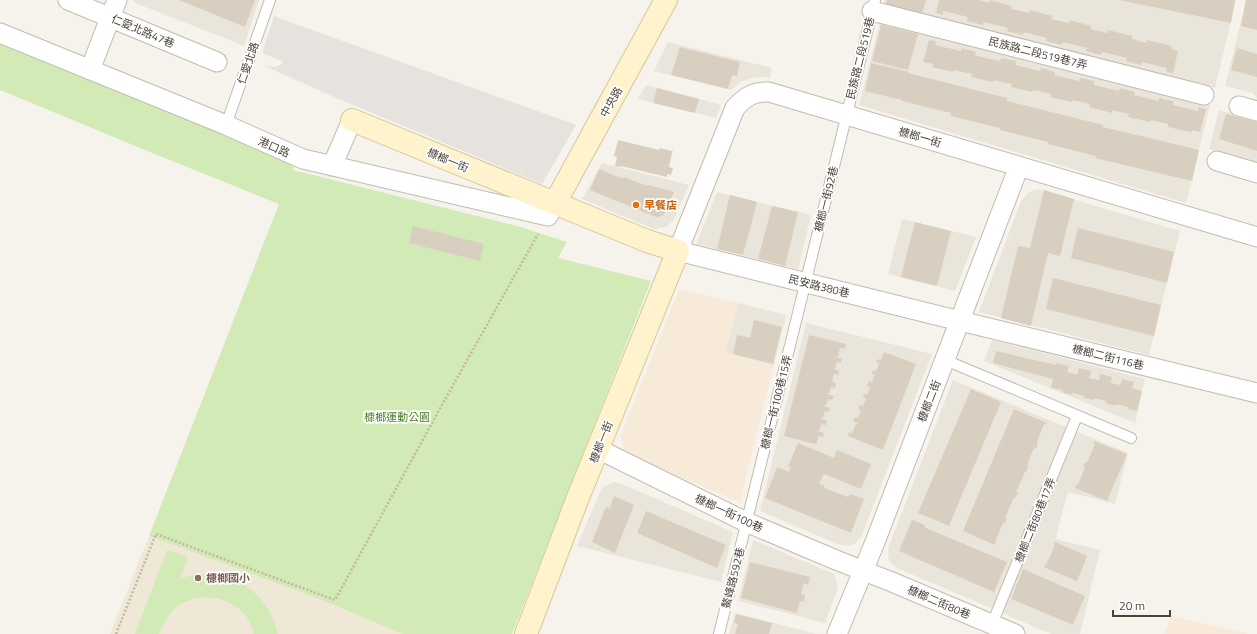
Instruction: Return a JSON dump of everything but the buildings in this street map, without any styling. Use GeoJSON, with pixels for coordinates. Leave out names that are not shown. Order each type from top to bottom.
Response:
{"type":"FeatureCollection","features":[{"type":"Feature","properties":{"kind":"street","name":"仁愛北路47巷"},"geometry":{"type":"LineString","coordinates":[[68,0],[217,62]]}},
{"type":"Feature","properties":{"kind":"street"},"geometry":{"type":"LineString","coordinates":[[90,70],[117,0]]}},
{"type":"Feature","properties":{"kind":"street","name":"中央路"},"geometry":{"type":"LineString","coordinates":[[552,210],[666,0]]}},
{"type":"Feature","properties":{"kind":"street","name":"民族路二段519巷7弄"},"geometry":{"type":"LineString","coordinates":[[873,6],[1204,95]]}},
{"type":"Feature","properties":{"kind":"street","name":"港口路"},"geometry":{"type":"LineString","coordinates":[[0,33],[226,125],[302,159],[552,210]]}},
{"type":"Feature","properties":{"kind":"street","name":"槺榔一街"},"geometry":{"type":"LineString","coordinates":[[526,634],[577,500],[735,108],[741,100],[751,94],[769,92],[1257,237]]}},
{"type":"Feature","properties":{"kind":"street"},"geometry":{"type":"LineString","coordinates":[[332,166],[352,120]]}},
{"type":"Feature","properties":{"kind":"street","name":"槺榔一街"},"geometry":{"type":"LineString","coordinates":[[352,120],[552,210],[678,251]]}},
{"type":"Feature","properties":{"kind":"street"},"geometry":{"type":"LineString","coordinates":[[1217,161],[1257,173]]}},
{"type":"Feature","properties":{"kind":"street","name":"槺榔二街"},"geometry":{"type":"LineString","coordinates":[[837,634],[945,360],[1019,166]]}},
{"type":"Feature","properties":{"kind":"street","name":"民安路380巷"},"geometry":{"type":"LineString","coordinates":[[678,251],[960,321]]}},
{"type":"Feature","properties":{"kind":"street","name":"槺榔二街116巷"},"geometry":{"type":"LineString","coordinates":[[960,321],[1257,393]]}},
{"type":"Feature","properties":{"kind":"street","name":"槺榔一街100巷"},"geometry":{"type":"LineString","coordinates":[[598,449],[746,522],[863,570]]}},
{"type":"Feature","properties":{"kind":"street","name":"槺榔二街80巷"},"geometry":{"type":"LineString","coordinates":[[863,570],[1015,634]]}},
{"type":"Feature","properties":{"kind":"lane","name":"仁愛北路"},"geometry":{"type":"LineString","coordinates":[[226,125],[270,0]]}},
{"type":"Feature","properties":{"kind":"lane","name":"民族路二段519巷"},"geometry":{"type":"LineString","coordinates":[[846,116],[873,6]]}},
{"type":"Feature","properties":{"kind":"lane","name":"槺榔一街92巷"},"geometry":{"type":"LineString","coordinates":[[805,282],[846,116]]}},
{"type":"Feature","properties":{"kind":"lane","name":"槺榔一街100巷15弄"},"geometry":{"type":"LineString","coordinates":[[746,522],[805,282]]}},
{"type":"Feature","properties":{"kind":"lane"},"geometry":{"type":"LineString","coordinates":[[945,360],[1131,438]]}},
{"type":"Feature","properties":{"kind":"lane","name":"槺榔二街80巷17弄"},"geometry":{"type":"LineString","coordinates":[[992,624],[1077,416]]}},
{"type":"Feature","properties":{"kind":"lane","name":"鰲峰路592巷"},"geometry":{"type":"LineString","coordinates":[[719,634],[746,522]]}},
{"type":"Feature","properties":{"kind":"path"},"geometry":{"type":"LineString","coordinates":[[116,634],[156,534],[335,600],[439,410],[552,210]]}},
{"type":"Feature","properties":{"kind":"shaded area"},"geometry":{"type":"Polygon","coordinates":[[[133,0],[259,0],[244,46],[133,2],[133,0]]]}},
{"type":"Feature","properties":{"kind":"shaded area"},"geometry":{"type":"Polygon","coordinates":[[[885,0],[1236,0],[1215,88],[884,5],[885,0]]]}},
{"type":"Feature","properties":{"kind":"shaded area"},"geometry":{"type":"Polygon","coordinates":[[[1246,0],[1257,0],[1257,98],[1253,93],[1225,86],[1246,0]]]}},
{"type":"Feature","properties":{"kind":"shaded area"},"geometry":{"type":"Polygon","coordinates":[[[274,16],[576,125],[542,184],[334,97],[265,66],[276,67],[284,62],[262,53],[274,16]]]}},
{"type":"Feature","properties":{"kind":"shaded area"},"geometry":{"type":"Polygon","coordinates":[[[880,22],[1210,105],[1186,203],[859,105],[880,22]]]}},
{"type":"Feature","properties":{"kind":"shaded area"},"geometry":{"type":"Polygon","coordinates":[[[668,42],[772,68],[770,78],[752,78],[740,82],[731,90],[654,71],[668,42]]]}},
{"type":"Feature","properties":{"kind":"shaded area"},"geometry":{"type":"Polygon","coordinates":[[[646,85],[721,105],[716,118],[638,99],[646,85]]]}},
{"type":"Feature","properties":{"kind":"shaded area"},"geometry":{"type":"Polygon","coordinates":[[[1219,110],[1257,120],[1257,164],[1209,149],[1219,110]]]}},
{"type":"Feature","properties":{"kind":"shaded area"},"geometry":{"type":"Polygon","coordinates":[[[602,163],[689,185],[673,221],[666,227],[654,229],[582,199],[602,163]]]}},
{"type":"Feature","properties":{"kind":"shaded area"},"geometry":{"type":"Polygon","coordinates":[[[1038,189],[1180,231],[1149,355],[979,312],[1021,201],[1031,191],[1038,189]]]}},
{"type":"Feature","properties":{"kind":"shaded area"},"geometry":{"type":"Polygon","coordinates":[[[717,192],[811,215],[798,269],[696,244],[717,192]]]}},
{"type":"Feature","properties":{"kind":"shaded area"},"geometry":{"type":"Polygon","coordinates":[[[902,219],[976,237],[955,291],[888,274],[902,219]]]}},
{"type":"Feature","properties":{"kind":"shaded area"},"geometry":{"type":"Polygon","coordinates":[[[679,289],[738,303],[725,353],[774,365],[740,502],[633,457],[627,453],[622,444],[621,435],[679,289]]]}},
{"type":"Feature","properties":{"kind":"shaded area"},"geometry":{"type":"Polygon","coordinates":[[[738,303],[786,315],[774,365],[725,353],[738,303]]]}},
{"type":"Feature","properties":{"kind":"shaded area"},"geometry":{"type":"Polygon","coordinates":[[[806,323],[932,354],[861,537],[856,543],[849,546],[837,544],[760,511],[806,323]]]}},
{"type":"Feature","properties":{"kind":"shaded area"},"geometry":{"type":"Polygon","coordinates":[[[992,340],[1145,379],[1135,423],[984,361],[992,340]]]}},
{"type":"Feature","properties":{"kind":"shaded area"},"geometry":{"type":"Polygon","coordinates":[[[953,380],[1128,453],[1115,504],[1068,492],[1058,528],[1056,539],[1100,550],[1080,634],[1051,634],[897,568],[889,560],[889,546],[953,380]]]}},
{"type":"Feature","properties":{"kind":"shaded area"},"geometry":{"type":"Polygon","coordinates":[[[614,482],[622,484],[733,532],[721,582],[577,546],[600,492],[603,487],[614,482]]]}},
{"type":"Feature","properties":{"kind":"shaded area","name":"槺榔國小"},"geometry":{"type":"Polygon","coordinates":[[[149,536],[317,598],[403,634],[110,634],[149,536]]]}},
{"type":"Feature","properties":{"kind":"shaded area"},"geometry":{"type":"Polygon","coordinates":[[[753,540],[834,574],[838,588],[825,623],[738,601],[753,540]]]}},
{"type":"Feature","properties":{"kind":"shaded area"},"geometry":{"type":"Polygon","coordinates":[[[735,613],[817,634],[729,634],[735,613]]]}},
{"type":"Feature","properties":{"kind":"shaded area"},"geometry":{"type":"Polygon","coordinates":[[[1171,616],[1249,634],[1164,634],[1171,616]]]}},
{"type":"Feature","properties":{"kind":"green space","name":"槺榔運動公園"},"geometry":{"type":"Polygon","coordinates":[[[0,40],[295,164],[293,170],[517,226],[567,242],[558,258],[651,281],[512,634],[403,634],[317,598],[149,536],[279,204],[0,90],[0,40]]]}},
{"type":"Feature","properties":{"kind":"green space"},"geometry":{"type":"Polygon","coordinates":[[[167,550],[188,557],[180,579],[196,575],[212,574],[228,577],[242,583],[254,592],[265,604],[273,618],[278,634],[254,634],[250,622],[242,612],[232,604],[221,600],[208,598],[196,599],[184,603],[173,610],[165,621],[159,634],[135,634],[167,550]]]}},
{"type":"Feature","properties":{"kind":"place","name":"早餐店"},"geometry":{"type":"Point","coordinates":[636,205]}},
{"type":"Feature","properties":{"kind":"place","name":"槺榔國小"},"geometry":{"type":"Point","coordinates":[198,578]}}]}
